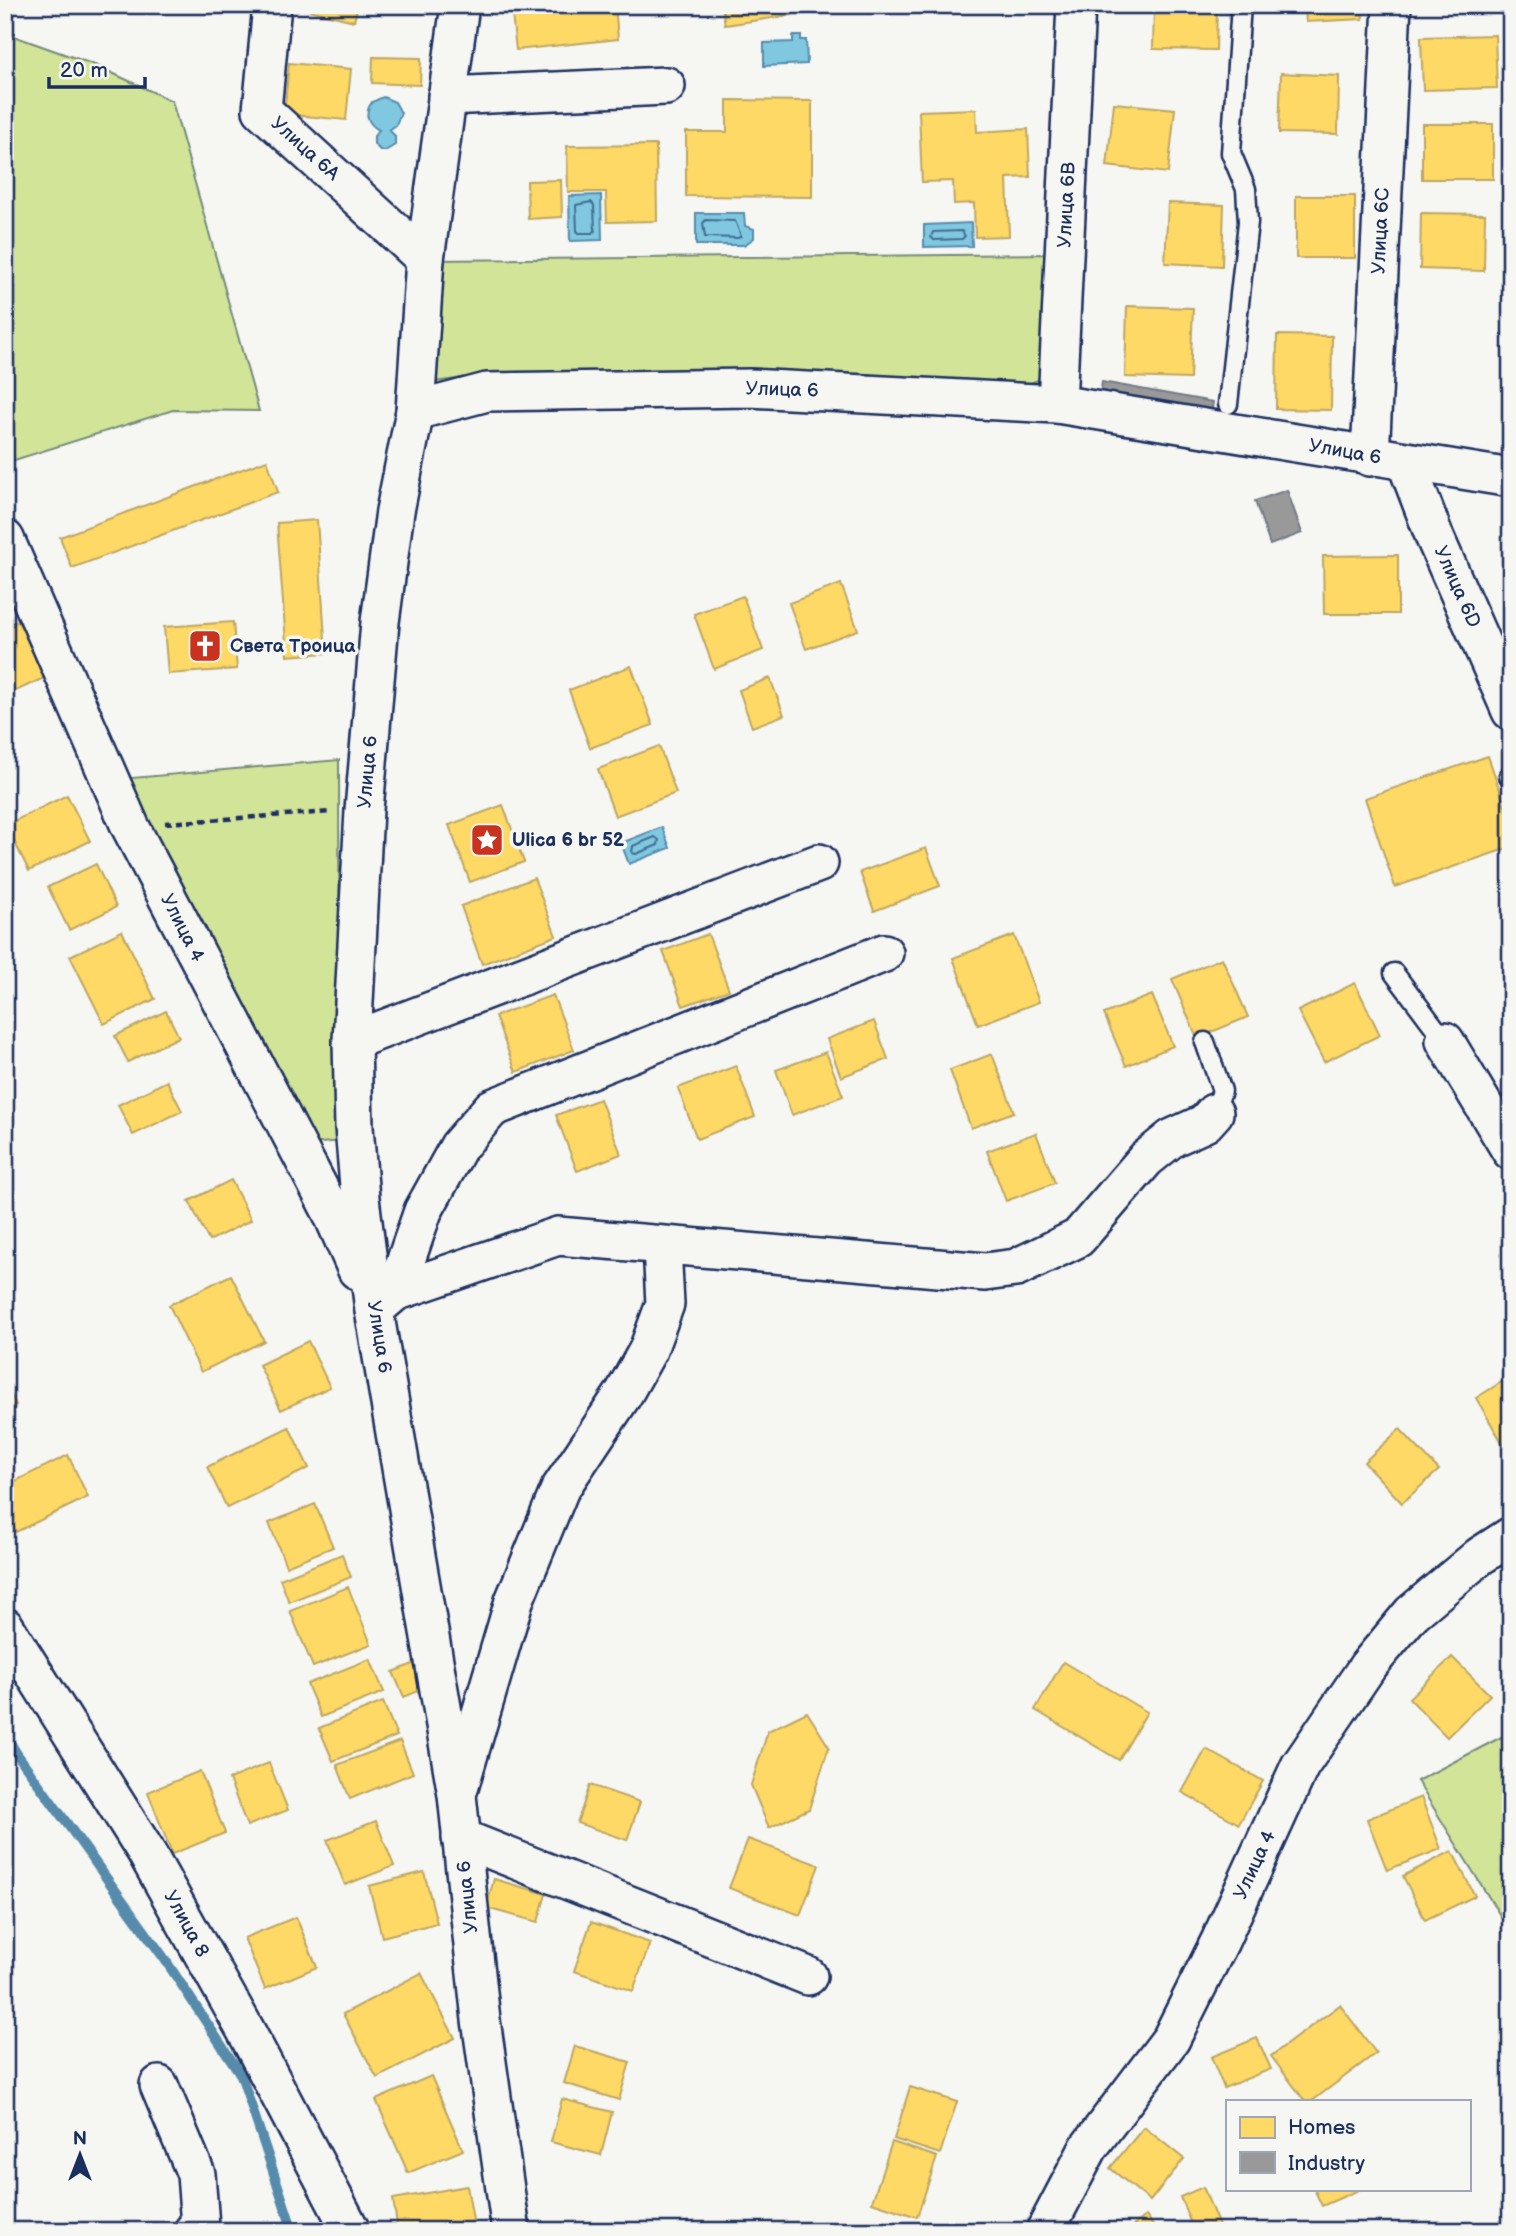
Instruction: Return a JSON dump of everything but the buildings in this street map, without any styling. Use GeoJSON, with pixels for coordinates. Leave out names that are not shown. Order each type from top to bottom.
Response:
{"type":"FeatureCollection","features":[{"type":"Feature","properties":{"kind":"street","name":"Улица 6A"},"geometry":{"type":"LineString","coordinates":[[272,5],[262,110],[425,259]]}},
{"type":"Feature","properties":{"kind":"street"},"geometry":{"type":"LineString","coordinates":[[415,411],[425,259],[460,5]]}},
{"type":"Feature","properties":{"kind":"street","name":"Улица 6B"},"geometry":{"type":"LineString","coordinates":[[1057,404],[1076,5]]}},
{"type":"Feature","properties":{"kind":"street","name":"Улица 6C"},"geometry":{"type":"LineString","coordinates":[[1388,460],[1392,5]]}},
{"type":"Feature","properties":{"kind":"street"},"geometry":{"type":"LineString","coordinates":[[447,96],[666,86]]}},
{"type":"Feature","properties":{"kind":"street","name":"Улица 6"},"geometry":{"type":"LineString","coordinates":[[511,2231],[481,2020],[457,1795],[385,1301],[358,1174],[354,1127],[352,1041],[364,810],[380,622],[395,510],[415,411],[487,392],[750,388],[1057,404],[1511,478]]}},
{"type":"Feature","properties":{"kind":"street","name":"Улица 6D"},"geometry":{"type":"LineString","coordinates":[[1388,460],[1435,538],[1511,711]]}},
{"type":"Feature","properties":{"kind":"street","name":"Улица 4"},"geometry":{"type":"LineString","coordinates":[[5,539],[15,585],[130,826],[331,1211],[385,1301]]}},
{"type":"Feature","properties":{"kind":"street"},"geometry":{"type":"LineString","coordinates":[[352,1041],[818,863]]}},
{"type":"Feature","properties":{"kind":"street"},"geometry":{"type":"LineString","coordinates":[[385,1301],[423,1211],[459,1146],[492,1108],[884,953]]}},
{"type":"Feature","properties":{"kind":"street"},"geometry":{"type":"LineString","coordinates":[[1444,1041],[1511,1151]]}},
{"type":"Feature","properties":{"kind":"street"},"geometry":{"type":"LineString","coordinates":[[385,1301],[558,1237],[985,1272],[1016,1268],[1078,1238],[1146,1158],[1172,1138],[1205,1123],[1214,1113]]}},
{"type":"Feature","properties":{"kind":"street"},"geometry":{"type":"LineString","coordinates":[[457,1795],[514,1601],[560,1489],[624,1393],[648,1350],[665,1304],[662,1245]]}},
{"type":"Feature","properties":{"kind":"street","name":"Улица 4"},"geometry":{"type":"LineString","coordinates":[[1045,2231],[1089,2147],[1171,2039],[1220,1941],[1300,1766],[1368,1666],[1412,1613],[1480,1556],[1511,1536]]}},
{"type":"Feature","properties":{"kind":"street","name":"Улица 8"},"geometry":{"type":"LineString","coordinates":[[5,1627],[145,1850],[246,2031],[351,2231]]}},
{"type":"Feature","properties":{"kind":"street"},"geometry":{"type":"LineString","coordinates":[[461,1838],[808,1976]]}},
{"type":"Feature","properties":{"kind":"street"},"geometry":{"type":"LineString","coordinates":[[159,2085],[196,2174],[200,2226],[194,2231]]}},
{"type":"Feature","properties":{"kind":"lane"},"geometry":{"type":"LineString","coordinates":[[1228,404],[1248,222],[1246,189],[1231,153],[1241,5]]}},
{"type":"Feature","properties":{"kind":"lane"},"geometry":{"type":"LineString","coordinates":[[1394,973],[1444,1041]]}},
{"type":"Feature","properties":{"kind":"lane"},"geometry":{"type":"LineString","coordinates":[[1205,1042],[1222,1091],[1214,1113]]}},
{"type":"Feature","properties":{"kind":"path"},"geometry":{"type":"LineString","coordinates":[[130,826],[364,810]]}},
{"type":"Feature","properties":{"kind":"green space"},"geometry":{"type":"Polygon","coordinates":[[[5,33],[95,65],[172,101],[259,411],[173,410],[5,463],[5,33]]]}},
{"type":"Feature","properties":{"kind":"green space"},"geometry":{"type":"Polygon","coordinates":[[[1051,254],[1043,374],[1038,380],[1023,386],[491,374],[427,383],[432,260],[1051,254]]]}},
{"type":"Feature","properties":{"kind":"green space"},"geometry":{"type":"Polygon","coordinates":[[[339,760],[340,1141],[303,1145],[120,779],[339,760]]]}},
{"type":"Feature","properties":{"kind":"green space"},"geometry":{"type":"Polygon","coordinates":[[[1511,1732],[1511,1933],[1417,1781],[1511,1732]]]}},
{"type":"Feature","properties":{"kind":"water"},"geometry":{"type":"Polygon","coordinates":[[[793,36],[801,36],[801,40],[806,40],[807,64],[764,66],[764,43],[793,42],[793,36]]]}},
{"type":"Feature","properties":{"kind":"water"},"geometry":{"type":"Polygon","coordinates":[[[383,97],[395,102],[401,113],[396,125],[389,130],[395,136],[395,145],[385,151],[374,144],[374,136],[379,130],[372,125],[367,115],[372,102],[383,97]]]}},
{"type":"Feature","properties":{"kind":"water"},"geometry":{"type":"Polygon","coordinates":[[[601,195],[602,240],[570,241],[569,196],[601,195]]]}},
{"type":"Feature","properties":{"kind":"water"},"geometry":{"type":"Polygon","coordinates":[[[696,213],[744,213],[745,226],[754,229],[754,238],[744,245],[696,245],[696,213]]]}},
{"type":"Feature","properties":{"kind":"water"},"geometry":{"type":"Polygon","coordinates":[[[971,223],[972,246],[924,247],[924,225],[971,223]]]}},
{"type":"Feature","properties":{"kind":"water"},"geometry":{"type":"Polygon","coordinates":[[[662,827],[670,848],[629,864],[621,843],[662,827]]]}},
{"type":"Feature","properties":{"kind":"waterway"},"geometry":{"type":"LineString","coordinates":[[5,1734],[164,1958],[241,2075],[293,2231]]}},
{"type":"Feature","properties":{"kind":"place","name":"Света Троица"},"geometry":{"type":"Point","coordinates":[205,646]}},
{"type":"Feature","properties":{"kind":"place","name":"Ulica 6 br 52"},"geometry":{"type":"Point","coordinates":[487,840]}}]}
